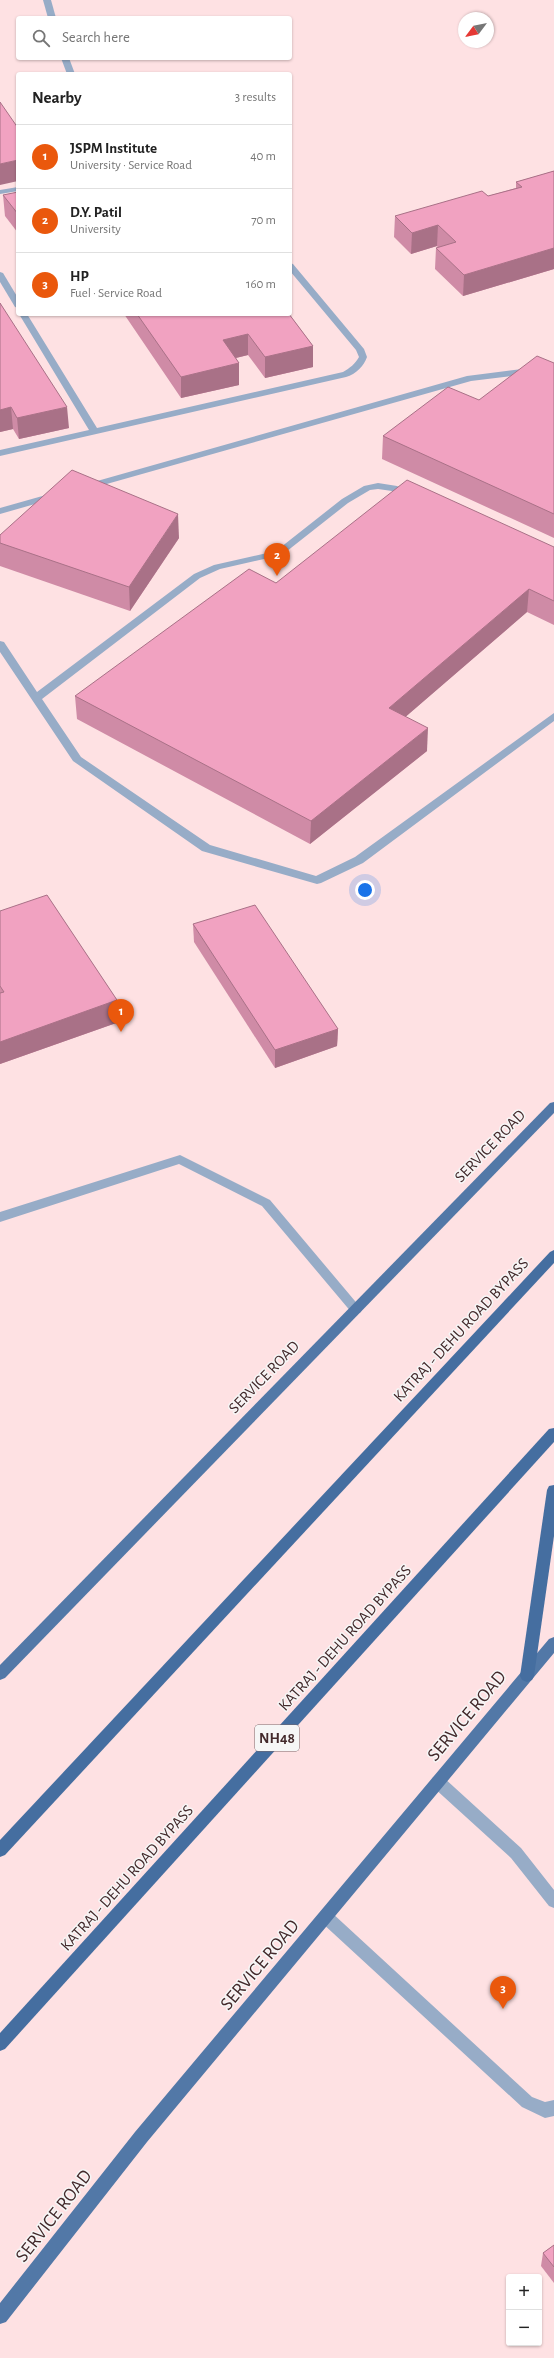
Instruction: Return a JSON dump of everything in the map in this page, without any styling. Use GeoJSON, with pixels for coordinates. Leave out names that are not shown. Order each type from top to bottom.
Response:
{"type":"FeatureCollection","features":[{"type":"Feature","properties":{"kind":"highway","name":"KATRAJ - DEHU ROAD BYPASS"},"geometry":{"type":"LineString","coordinates":[[0,1850],[554,1256]]}},
{"type":"Feature","properties":{"kind":"highway","name":"KATRAJ - DEHU ROAD BYPASS"},"geometry":{"type":"LineString","coordinates":[[0,2044],[554,1433]]}},
{"type":"Feature","properties":{"kind":"highway"},"geometry":{"type":"LineString","coordinates":[[527,1676],[554,1490]]}},
{"type":"Feature","properties":{"kind":"main road","name":"SERVICE ROAD"},"geometry":{"type":"LineString","coordinates":[[0,1674],[554,1106]]}},
{"type":"Feature","properties":{"kind":"main road","name":"SERVICE ROAD"},"geometry":{"type":"LineString","coordinates":[[0,2316],[141,2137],[554,1643]]}},
{"type":"Feature","properties":{"kind":"lane"},"geometry":{"type":"LineString","coordinates":[[47,0],[51,16]]}},
{"type":"Feature","properties":{"kind":"lane"},"geometry":{"type":"LineString","coordinates":[[66,60],[70,72]]}},
{"type":"Feature","properties":{"kind":"lane"},"geometry":{"type":"LineString","coordinates":[[0,192],[16,189]]}},
{"type":"Feature","properties":{"kind":"lane"},"geometry":{"type":"LineString","coordinates":[[0,453],[346,374],[361,364],[363,357],[360,349],[292,268]]}},
{"type":"Feature","properties":{"kind":"lane"},"geometry":{"type":"LineString","coordinates":[[0,275],[16,302]]}},
{"type":"Feature","properties":{"kind":"lane"},"geometry":{"type":"LineString","coordinates":[[25,316],[95,432]]}},
{"type":"Feature","properties":{"kind":"lane"},"geometry":{"type":"LineString","coordinates":[[76,490],[470,378],[554,368]]}},
{"type":"Feature","properties":{"kind":"lane"},"geometry":{"type":"LineString","coordinates":[[37,698],[197,576],[217,567],[279,553],[345,501],[367,488],[378,486],[394,488],[416,498]]}},
{"type":"Feature","properties":{"kind":"lane"},"geometry":{"type":"LineString","coordinates":[[0,512],[61,494]]}},
{"type":"Feature","properties":{"kind":"lane"},"geometry":{"type":"LineString","coordinates":[[0,644],[77,760],[206,848],[317,880],[359,860],[554,716]]}},
{"type":"Feature","properties":{"kind":"lane"},"geometry":{"type":"LineString","coordinates":[[0,1217],[180,1159],[266,1203],[356,1310]]}},
{"type":"Feature","properties":{"kind":"lane"},"geometry":{"type":"LineString","coordinates":[[438,1782],[516,1853],[554,1901]]}},
{"type":"Feature","properties":{"kind":"lane"},"geometry":{"type":"LineString","coordinates":[[326,1917],[527,2102],[545,2110],[554,2108]]}},
{"type":"Feature","properties":{"kind":"building"},"geometry":{"type":"Polygon","coordinates":[[[0,102],[16,125],[16,160],[0,164],[0,102]]]}},
{"type":"Feature","properties":{"kind":"building"},"geometry":{"type":"Polygon","coordinates":[[[554,171],[554,248],[464,275],[436,248],[456,242],[438,225],[412,233],[395,216],[482,191],[488,196],[522,187],[516,182],[554,171]]]}},
{"type":"Feature","properties":{"kind":"building"},"geometry":{"type":"Polygon","coordinates":[[[16,192],[16,211],[3,195],[16,192]]]}},
{"type":"Feature","properties":{"kind":"building"},"geometry":{"type":"Polygon","coordinates":[[[0,303],[67,407],[17,418],[11,407],[0,410],[0,303]]]}},
{"type":"Feature","properties":{"kind":"building"},"geometry":{"type":"Polygon","coordinates":[[[138,316],[290,316],[313,346],[265,357],[248,334],[223,340],[239,363],[181,377],[138,316]]]}},
{"type":"Feature","properties":{"kind":"building"},"geometry":{"type":"Polygon","coordinates":[[[537,356],[554,363],[554,514],[383,436],[448,387],[479,400],[537,356]]]}},
{"type":"Feature","properties":{"kind":"building"},"geometry":{"type":"Polygon","coordinates":[[[72,470],[178,514],[129,587],[0,543],[0,535],[72,470]]]}},
{"type":"Feature","properties":{"kind":"building"},"geometry":{"type":"Polygon","coordinates":[[[407,480],[554,547],[554,601],[529,589],[389,708],[428,728],[311,821],[75,696],[249,569],[276,583],[407,480]]]}},
{"type":"Feature","properties":{"kind":"building"},"geometry":{"type":"Polygon","coordinates":[[[47,895],[117,1000],[0,1042],[0,993],[4,992],[0,986],[0,911],[47,895]]]}},
{"type":"Feature","properties":{"kind":"building"},"geometry":{"type":"Polygon","coordinates":[[[255,905],[338,1029],[275,1050],[193,924],[255,905]]]}},
{"type":"Feature","properties":{"kind":"building"},"geometry":{"type":"Polygon","coordinates":[[[554,2245],[554,2267],[543,2253],[554,2245]]]}},
{"type":"Feature","properties":{"kind":"place","name":"D.Y. Patil"},"geometry":{"type":"Point","coordinates":[277,576]}},
{"type":"Feature","properties":{"kind":"place","name":"JSPM Institute"},"geometry":{"type":"Point","coordinates":[121,1032]}},
{"type":"Feature","properties":{"kind":"place","name":"HP"},"geometry":{"type":"Point","coordinates":[503,2009]}}]}
